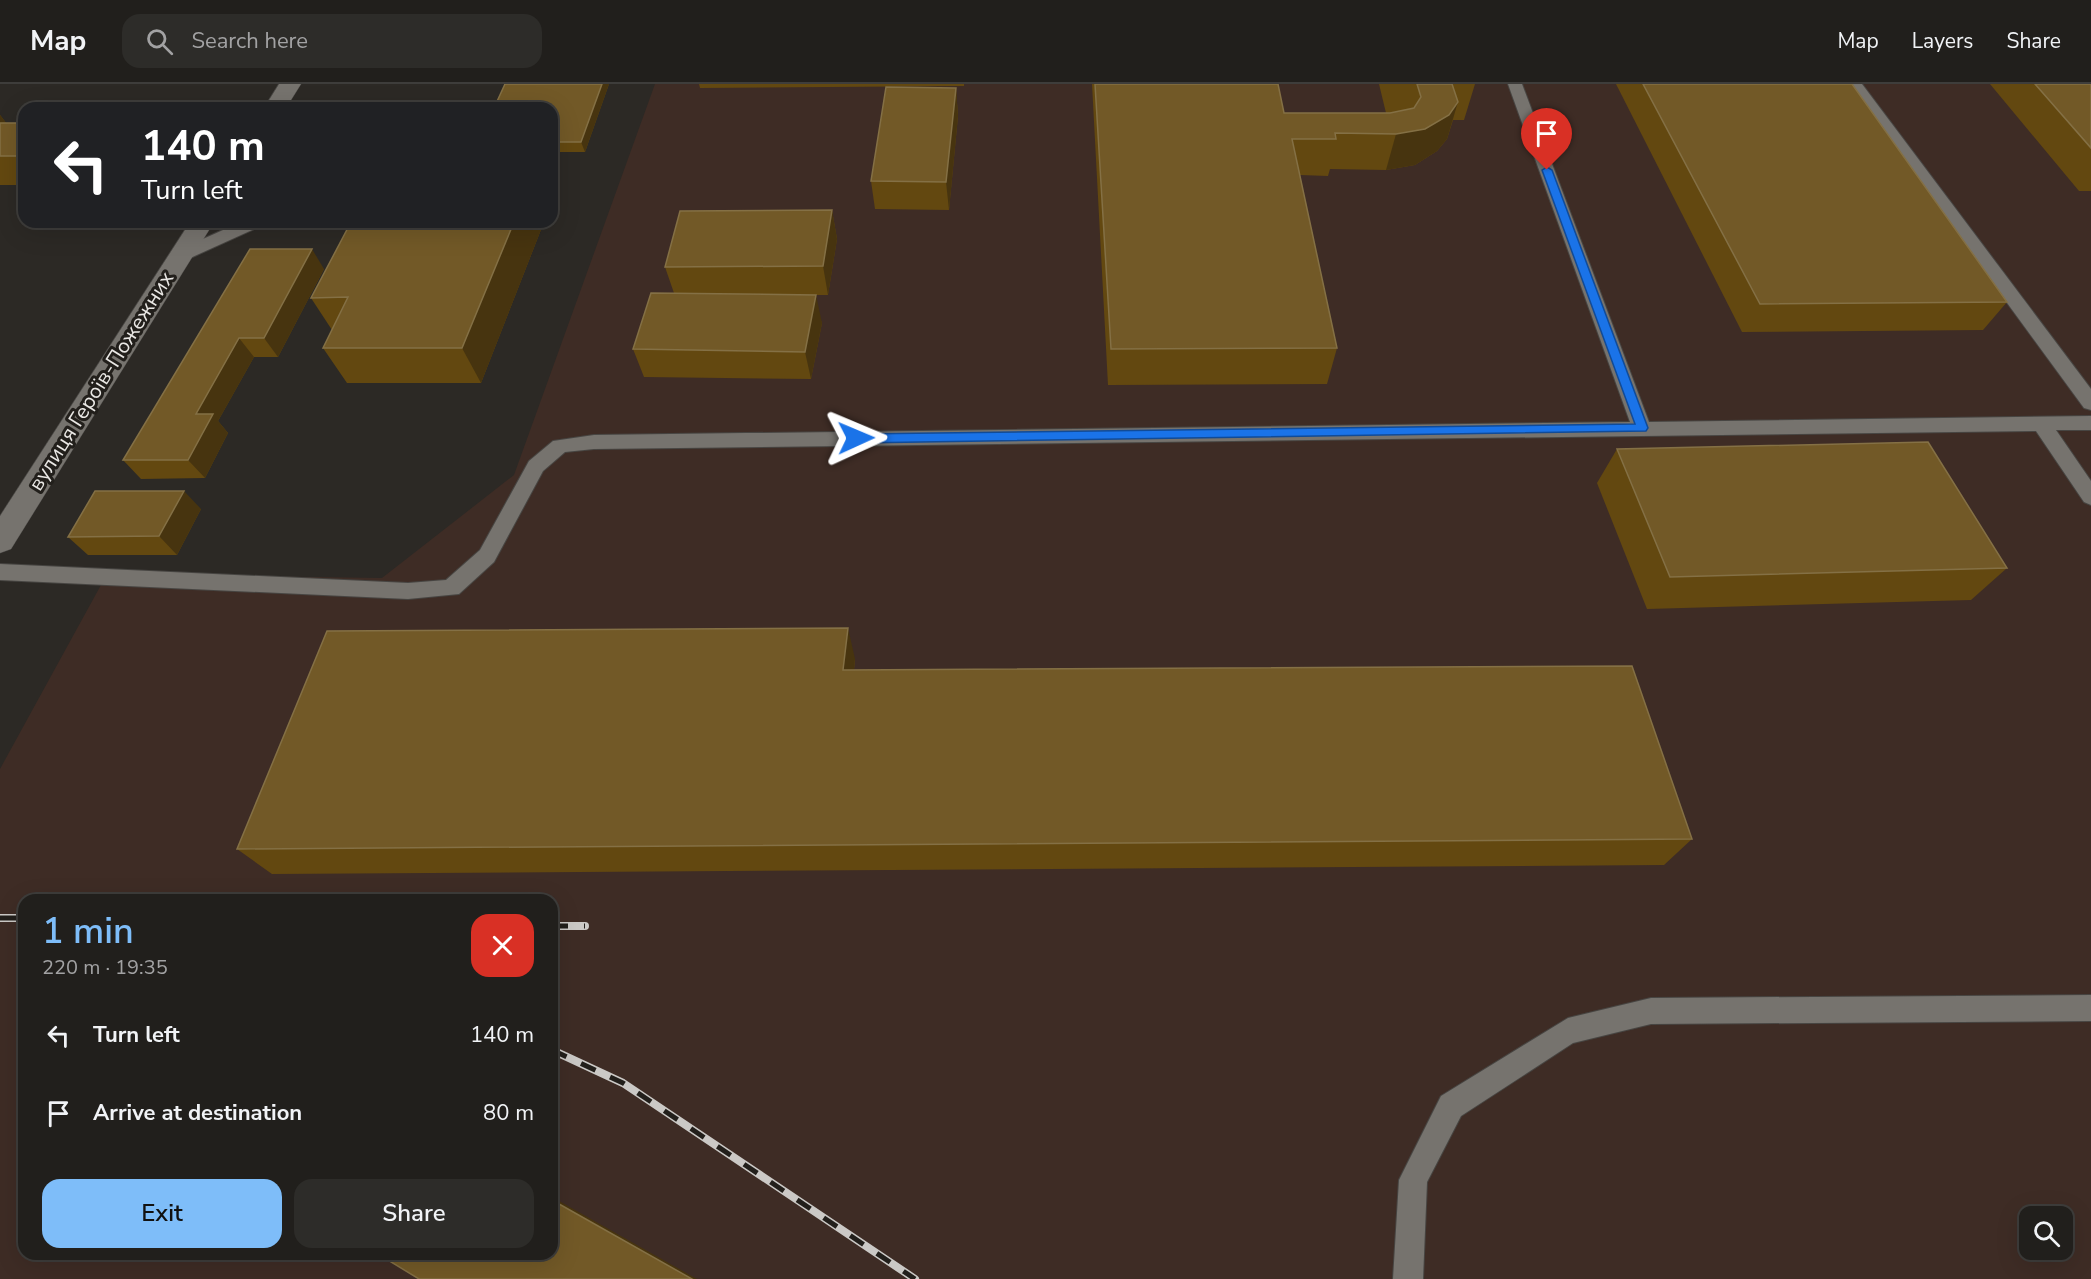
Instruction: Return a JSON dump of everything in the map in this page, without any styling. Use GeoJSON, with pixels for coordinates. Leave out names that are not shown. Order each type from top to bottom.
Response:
{"type":"FeatureCollection","features":[{"type":"Feature","properties":{"kind":"street"},"geometry":{"type":"LineString","coordinates":[[279,102],[290,84]]}},
{"type":"Feature","properties":{"kind":"street","name":"вулиця Героїв-Пожежних"},"geometry":{"type":"LineString","coordinates":[[0,541],[198,228]]}},
{"type":"Feature","properties":{"kind":"lane"},"geometry":{"type":"LineString","coordinates":[[1515,84],[1642,428]]}},
{"type":"Feature","properties":{"kind":"lane"},"geometry":{"type":"LineString","coordinates":[[1854,84],[2091,403]]}},
{"type":"Feature","properties":{"kind":"lane"},"geometry":{"type":"LineString","coordinates":[[182,255],[242,228]]}},
{"type":"Feature","properties":{"kind":"lane"},"geometry":{"type":"LineString","coordinates":[[0,572],[408,591],[451,588],[487,556],[536,466],[560,446],[594,442],[2091,423]]}},
{"type":"Feature","properties":{"kind":"lane"},"geometry":{"type":"LineString","coordinates":[[2042,424],[2091,497]]}},
{"type":"Feature","properties":{"kind":"lane"},"geometry":{"type":"LineString","coordinates":[[1408,1279],[1413,1180],[1451,1106],[1568,1031],[1651,1011],[2091,1008]]}},
{"type":"Feature","properties":{"kind":"shaded area"},"geometry":{"type":"Polygon","coordinates":[[[655,84],[2091,84],[2091,1279],[0,1279],[0,769],[107,574],[382,578],[514,475],[655,84]]]}},
{"type":"Feature","properties":{"kind":"building"},"geometry":{"type":"Polygon","coordinates":[[[505,84],[602,84],[581,142],[558,142],[558,102],[497,102],[505,84]]]}},
{"type":"Feature","properties":{"kind":"building"},"geometry":{"type":"Polygon","coordinates":[[[1095,84],[1278,84],[1284,113],[1390,113],[1414,108],[1421,97],[1417,84],[1452,84],[1458,102],[1449,115],[1425,129],[1396,134],[1335,133],[1336,139],[1292,139],[1337,348],[1111,349],[1095,84]]]}},
{"type":"Feature","properties":{"kind":"building"},"geometry":{"type":"Polygon","coordinates":[[[1643,84],[1852,84],[2007,302],[1760,304],[1643,84]]]}},
{"type":"Feature","properties":{"kind":"building"},"geometry":{"type":"Polygon","coordinates":[[[2035,84],[2091,84],[2091,148],[2035,84]]]}},
{"type":"Feature","properties":{"kind":"building"},"geometry":{"type":"Polygon","coordinates":[[[886,87],[956,88],[946,182],[871,181],[886,87]]]}},
{"type":"Feature","properties":{"kind":"building"},"geometry":{"type":"Polygon","coordinates":[[[0,123],[18,123],[18,156],[0,156],[0,123]]]}},
{"type":"Feature","properties":{"kind":"building"},"geometry":{"type":"Polygon","coordinates":[[[832,210],[823,266],[665,267],[680,211],[832,210]]]}},
{"type":"Feature","properties":{"kind":"building"},"geometry":{"type":"Polygon","coordinates":[[[348,228],[512,228],[462,348],[323,348],[348,297],[311,298],[348,228]]]}},
{"type":"Feature","properties":{"kind":"building"},"geometry":{"type":"Polygon","coordinates":[[[250,249],[312,249],[264,338],[239,338],[196,414],[213,414],[188,460],[123,460],[250,249]]]}},
{"type":"Feature","properties":{"kind":"building"},"geometry":{"type":"Polygon","coordinates":[[[651,293],[816,295],[805,352],[633,349],[651,293]]]}},
{"type":"Feature","properties":{"kind":"building"},"geometry":{"type":"Polygon","coordinates":[[[1928,442],[2007,568],[1670,577],[1617,449],[1928,442]]]}},
{"type":"Feature","properties":{"kind":"building"},"geometry":{"type":"Polygon","coordinates":[[[95,491],[184,491],[159,536],[68,537],[95,491]]]}},
{"type":"Feature","properties":{"kind":"building"},"geometry":{"type":"Polygon","coordinates":[[[848,628],[843,670],[1632,666],[1692,839],[237,849],[327,631],[848,628]]]}},
{"type":"Feature","properties":{"kind":"building"},"geometry":{"type":"Polygon","coordinates":[[[558,1203],[692,1279],[419,1279],[388,1260],[558,1260],[558,1203]]]}},
{"type":"Feature","properties":{"kind":"railway"},"geometry":{"type":"LineString","coordinates":[[0,918],[18,918]]}},
{"type":"Feature","properties":{"kind":"railway"},"geometry":{"type":"LineString","coordinates":[[558,926],[585,926]]}},
{"type":"Feature","properties":{"kind":"railway"},"geometry":{"type":"LineString","coordinates":[[558,1053],[623,1083],[915,1279]]}},
{"type":"Feature","properties":{"kind":"route"},"geometry":{"type":"LineString","coordinates":[[856,438],[1642,428],[1547,170]]}}]}
